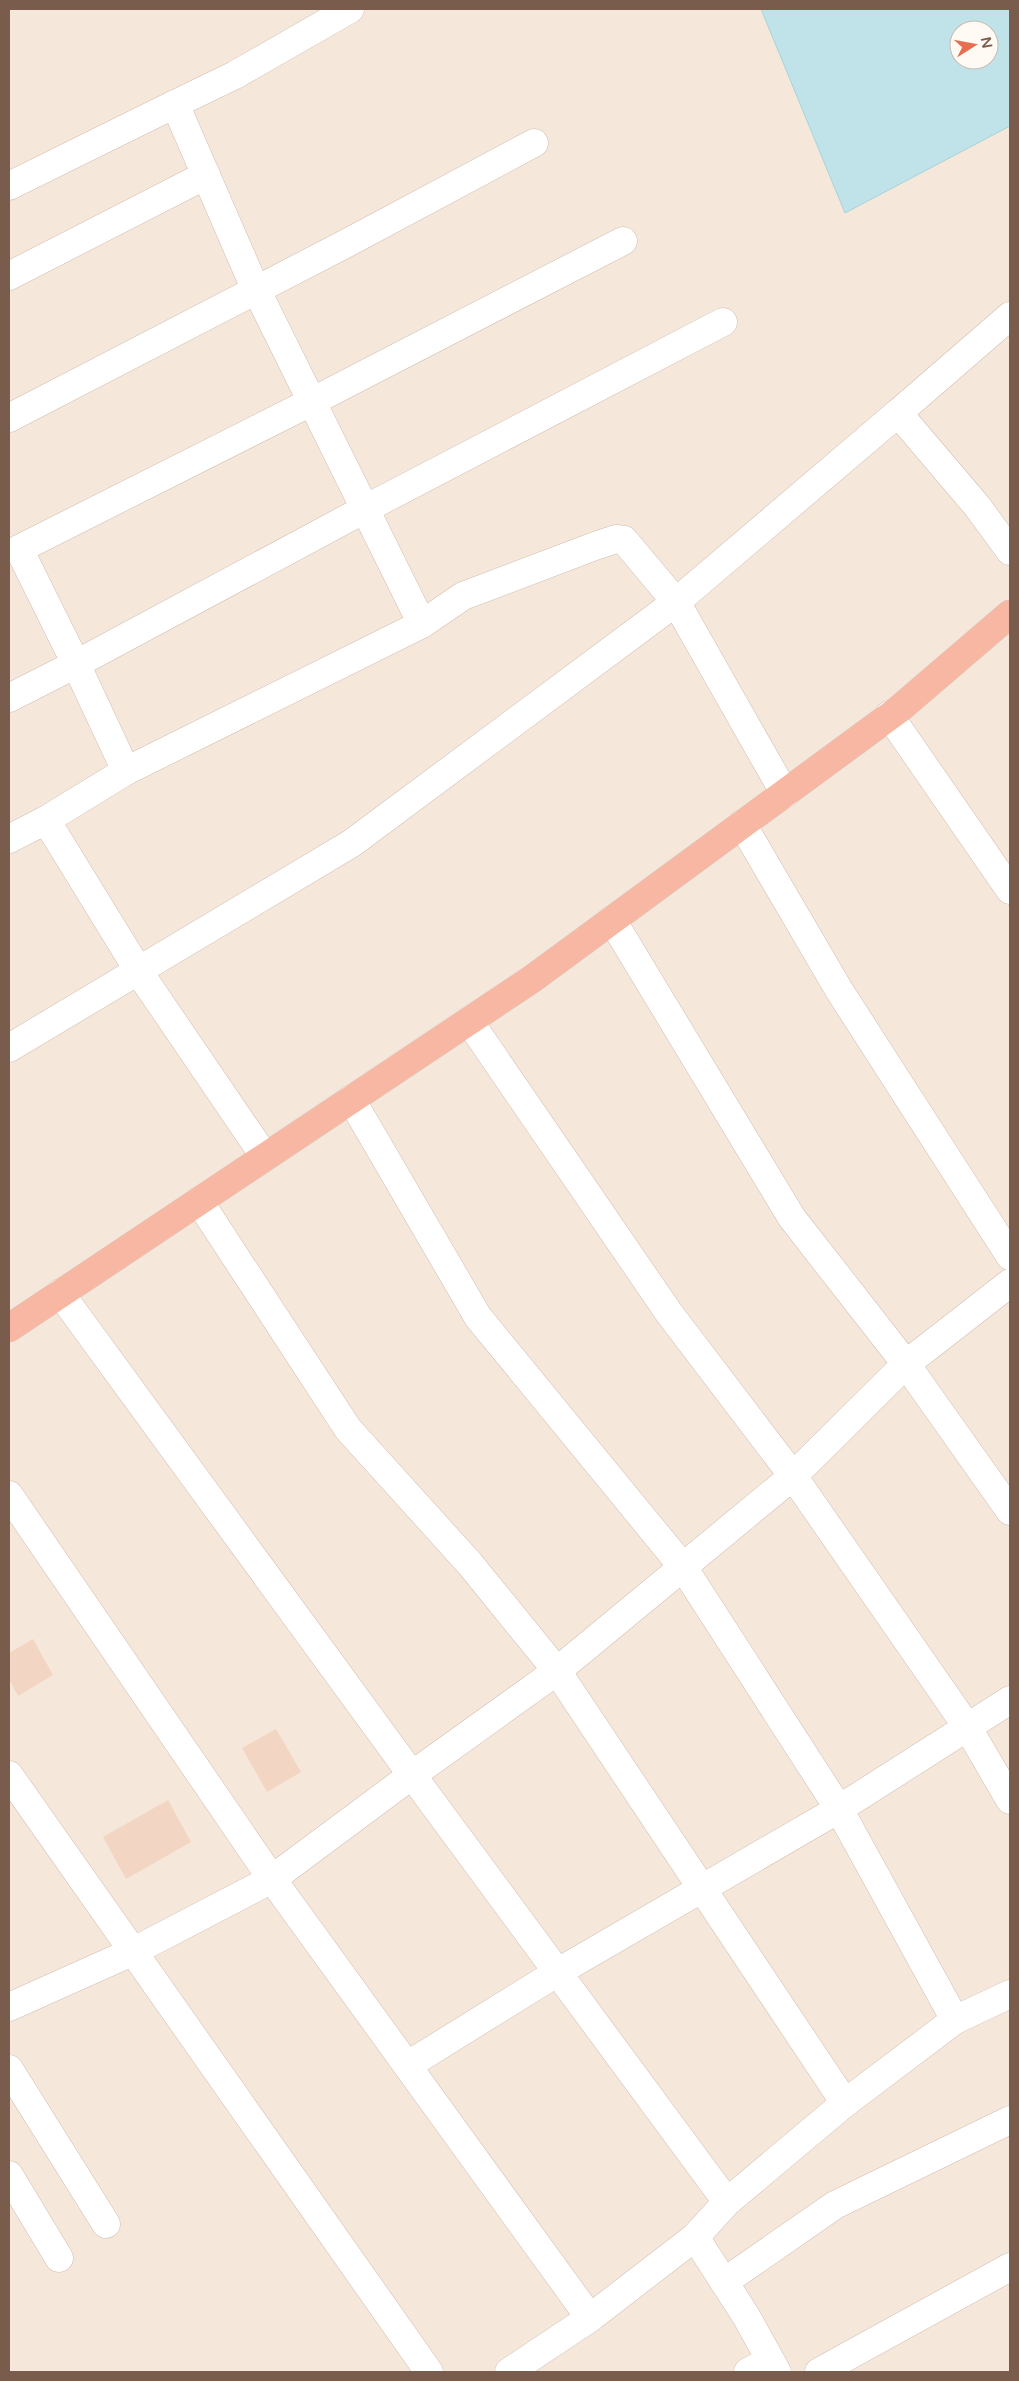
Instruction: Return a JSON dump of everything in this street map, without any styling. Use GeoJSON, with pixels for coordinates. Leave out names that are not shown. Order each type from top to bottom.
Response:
{"type":"FeatureCollection","features":[{"type":"Feature","properties":{"kind":"highway"},"geometry":{"type":"LineString","coordinates":[[9,1328],[532,979],[898,710],[1010,614]]}},
{"type":"Feature","properties":{"kind":"street"},"geometry":{"type":"LineString","coordinates":[[9,186],[235,75],[350,9]]}},
{"type":"Feature","properties":{"kind":"street"},"geometry":{"type":"LineString","coordinates":[[175,104],[256,290],[313,401],[422,624]]}},
{"type":"Feature","properties":{"kind":"street"},"geometry":{"type":"LineString","coordinates":[[9,418],[534,143]]}},
{"type":"Feature","properties":{"kind":"street"},"geometry":{"type":"LineString","coordinates":[[9,276],[206,175]]}},
{"type":"Feature","properties":{"kind":"street"},"geometry":{"type":"LineString","coordinates":[[126,772],[76,664],[12,545],[313,401],[623,242]]}},
{"type":"Feature","properties":{"kind":"street"},"geometry":{"type":"LineString","coordinates":[[9,1048],[138,969],[352,843],[676,602],[1010,316]]}},
{"type":"Feature","properties":{"kind":"street"},"geometry":{"type":"LineString","coordinates":[[9,698],[724,322]]}},
{"type":"Feature","properties":{"kind":"street"},"geometry":{"type":"LineString","coordinates":[[898,413],[977,506],[1010,551]]}},
{"type":"Feature","properties":{"kind":"street"},"geometry":{"type":"LineString","coordinates":[[9,838],[46,820],[126,772],[422,624],[462,596],[616,539],[624,540],[630,546],[676,602],[785,794]]}},
{"type":"Feature","properties":{"kind":"street"},"geometry":{"type":"LineString","coordinates":[[889,715],[1010,890]]}},
{"type":"Feature","properties":{"kind":"street"},"geometry":{"type":"LineString","coordinates":[[46,820],[138,969],[264,1157]]}},
{"type":"Feature","properties":{"kind":"street"},"geometry":{"type":"LineString","coordinates":[[742,824],[839,990],[1010,1256]]}},
{"type":"Feature","properties":{"kind":"street"},"geometry":{"type":"LineString","coordinates":[[612,920],[792,1218],[906,1364],[1010,1511]]}},
{"type":"Feature","properties":{"kind":"street"},"geometry":{"type":"LineString","coordinates":[[469,1021],[669,1314],[793,1476],[968,1728],[1010,1800]]}},
{"type":"Feature","properties":{"kind":"street"},"geometry":{"type":"LineString","coordinates":[[352,1099],[478,1317],[683,1567],[839,1809],[955,2020]]}},
{"type":"Feature","properties":{"kind":"street"},"geometry":{"type":"LineString","coordinates":[[199,1201],[348,1429],[470,1564],[557,1671],[845,2103]]}},
{"type":"Feature","properties":{"kind":"street"},"geometry":{"type":"LineString","coordinates":[[9,2007],[132,1952],[272,1879],[557,1671],[793,1476],[906,1364],[1010,1283]]}},
{"type":"Feature","properties":{"kind":"street"},"geometry":{"type":"LineString","coordinates":[[60,1293],[727,2202]]}},
{"type":"Feature","properties":{"kind":"street"},"geometry":{"type":"LineString","coordinates":[[9,1494],[272,1879],[590,2318]]}},
{"type":"Feature","properties":{"kind":"street"},"geometry":{"type":"LineString","coordinates":[[408,2065],[558,1972],[839,1809],[1010,1700]]}},
{"type":"Feature","properties":{"kind":"street"},"geometry":{"type":"LineString","coordinates":[[9,1775],[429,2372]]}},
{"type":"Feature","properties":{"kind":"street"},"geometry":{"type":"LineString","coordinates":[[509,2372],[590,2318],[695,2237],[727,2202],[845,2103],[955,2020],[1010,1994]]}},
{"type":"Feature","properties":{"kind":"street"},"geometry":{"type":"LineString","coordinates":[[9,2069],[106,2224]]}},
{"type":"Feature","properties":{"kind":"street"},"geometry":{"type":"LineString","coordinates":[[724,2282],[835,2205],[1010,2120]]}},
{"type":"Feature","properties":{"kind":"street"},"geometry":{"type":"LineString","coordinates":[[9,2175],[60,2258]]}},
{"type":"Feature","properties":{"kind":"street"},"geometry":{"type":"LineString","coordinates":[[695,2237],[746,2316],[765,2368]]}},
{"type":"Feature","properties":{"kind":"street"},"geometry":{"type":"LineString","coordinates":[[819,2372],[1010,2267]]}},
{"type":"Feature","properties":{"kind":"shaded area"},"geometry":{"type":"Polygon","coordinates":[[[9,9],[1010,9],[1010,2372],[9,2372],[9,9]]]}},
{"type":"Feature","properties":{"kind":"water"},"geometry":{"type":"Polygon","coordinates":[[[761,9],[1010,9],[1010,126],[845,213],[761,9]]]}},
{"type":"Feature","properties":{"kind":"building"},"geometry":{"type":"Polygon","coordinates":[[[33,1639],[53,1675],[18,1696],[9,1679],[9,1653],[33,1639]]]}},
{"type":"Feature","properties":{"kind":"building"},"geometry":{"type":"Polygon","coordinates":[[[276,1729],[301,1772],[267,1792],[242,1748],[276,1729]]]}},
{"type":"Feature","properties":{"kind":"building"},"geometry":{"type":"Polygon","coordinates":[[[168,1800],[191,1842],[126,1879],[103,1837],[168,1800]]]}}]}
